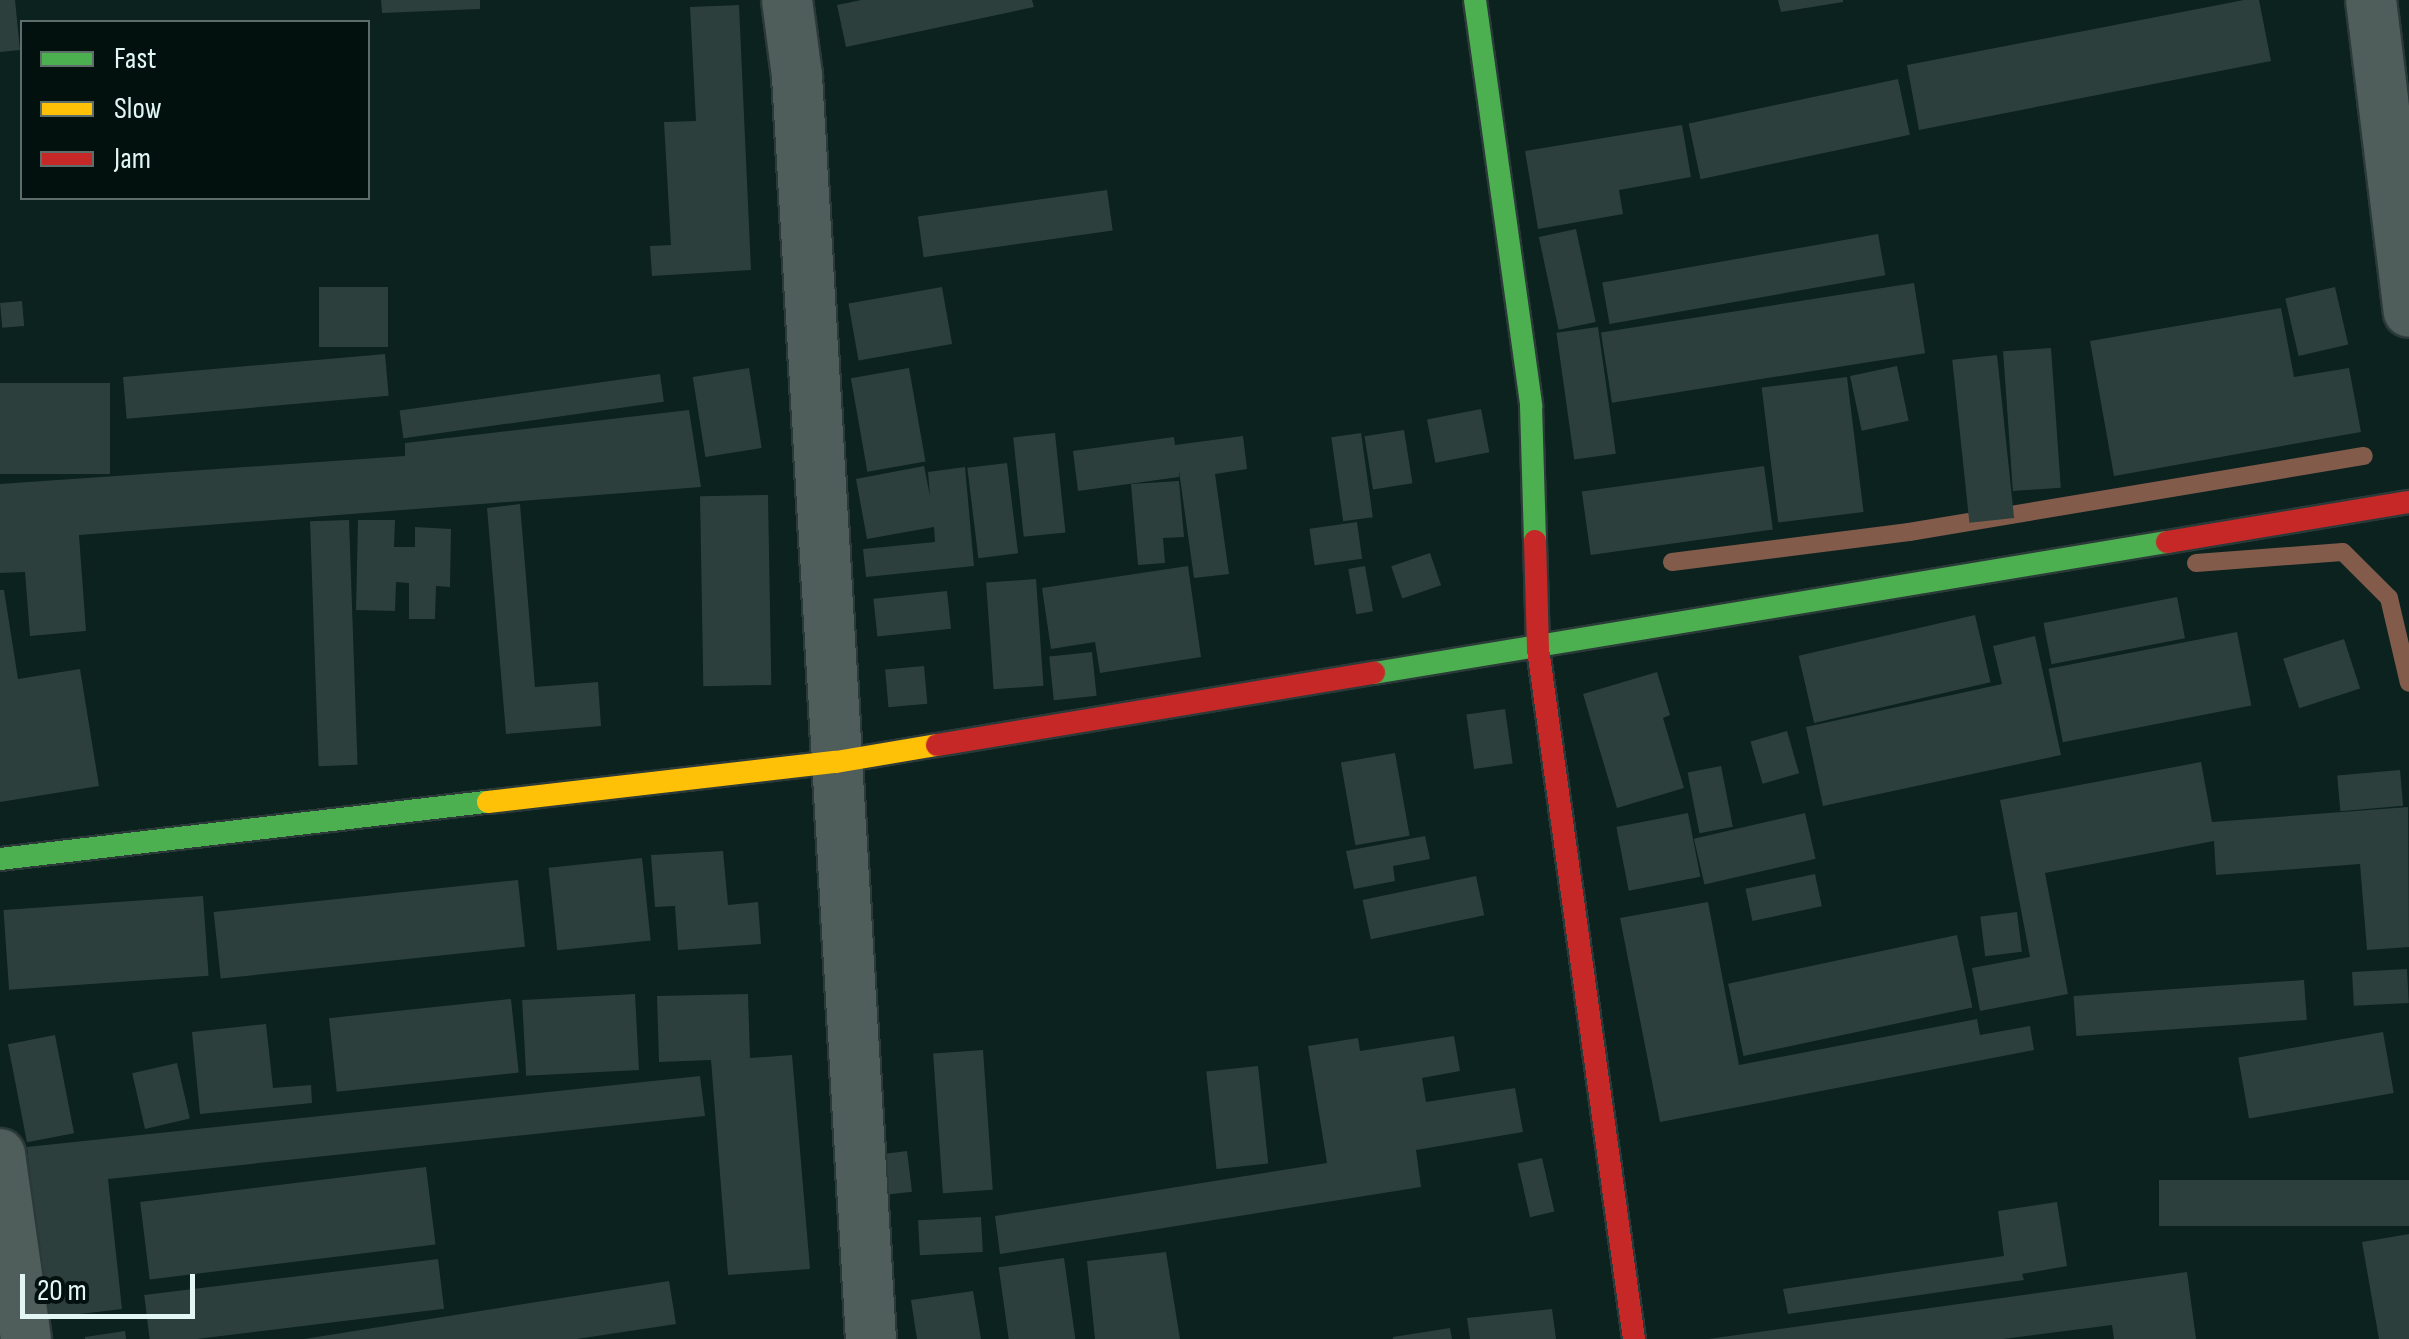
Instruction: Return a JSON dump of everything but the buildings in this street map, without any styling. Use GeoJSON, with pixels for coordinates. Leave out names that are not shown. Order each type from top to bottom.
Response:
{"type":"FeatureCollection","features":[{"type":"Feature","properties":{"kind":"street"},"geometry":{"type":"LineString","coordinates":[[787,0],[798,95],[871,1339]]}},
{"type":"Feature","properties":{"kind":"street"},"geometry":{"type":"LineString","coordinates":[[1475,0],[1531,406],[1538,648],[1634,1339]]}},
{"type":"Feature","properties":{"kind":"street"},"geometry":{"type":"LineString","coordinates":[[2371,0],[2409,312]]}},
{"type":"Feature","properties":{"kind":"street"},"geometry":{"type":"LineString","coordinates":[[0,858],[836,762],[2409,502]]}},
{"type":"Feature","properties":{"kind":"street"},"geometry":{"type":"LineString","coordinates":[[0,1154],[26,1339]]}},
{"type":"Feature","properties":{"kind":"waterway"},"geometry":{"type":"LineString","coordinates":[[1672,562],[1909,532],[2364,456]]}},
{"type":"Feature","properties":{"kind":"waterway"},"geometry":{"type":"LineString","coordinates":[[2196,563],[2343,552],[2389,598],[2409,683]]}},
{"type":"Feature","properties":{"kind":"traffic: fast"},"geometry":{"type":"LineString","coordinates":[[1475,0],[1531,406],[1535,541]]}},
{"type":"Feature","properties":{"kind":"traffic: fast"},"geometry":{"type":"LineString","coordinates":[[1374,673],[2167,542]]}},
{"type":"Feature","properties":{"kind":"traffic: fast"},"geometry":{"type":"LineString","coordinates":[[0,859],[488,802]]}},
{"type":"Feature","properties":{"kind":"traffic: slow"},"geometry":{"type":"LineString","coordinates":[[488,802],[836,762],[937,745]]}},
{"type":"Feature","properties":{"kind":"traffic: jam"},"geometry":{"type":"LineString","coordinates":[[2167,542],[2409,502]]}},
{"type":"Feature","properties":{"kind":"traffic: jam"},"geometry":{"type":"LineString","coordinates":[[1535,541],[1538,649],[1634,1339]]}},
{"type":"Feature","properties":{"kind":"traffic: jam"},"geometry":{"type":"LineString","coordinates":[[937,745],[1374,673]]}}]}
